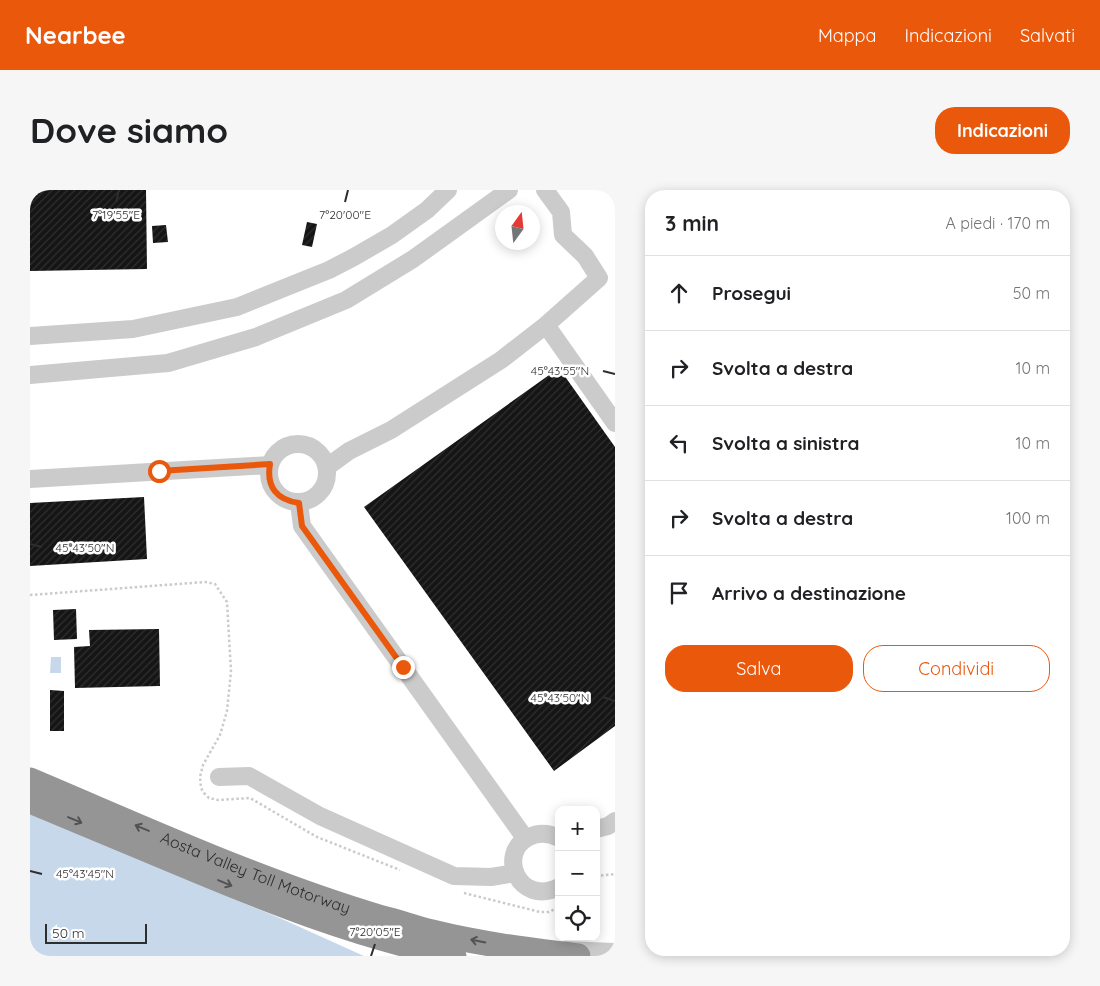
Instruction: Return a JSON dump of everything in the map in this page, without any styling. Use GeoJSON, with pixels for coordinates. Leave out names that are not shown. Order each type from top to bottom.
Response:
{"type":"FeatureCollection","features":[{"type":"Feature","properties":{"kind":"highway","name":"Aosta Valley Toll Motorway"},"geometry":{"type":"LineString","coordinates":[[30,780],[220,861],[324,900],[432,932],[516,949],[578,956]]}},
{"type":"Feature","properties":{"kind":"highway","name":"Aosta Valley Toll Motorway"},"geometry":{"type":"LineString","coordinates":[[30,801],[296,911],[358,932],[454,956]]}},
{"type":"Feature","properties":{"kind":"street"},"geometry":{"type":"LineString","coordinates":[[30,336],[134,328],[237,308],[329,270],[354,257],[392,235],[427,210],[448,190]]}},
{"type":"Feature","properties":{"kind":"street"},"geometry":{"type":"LineString","coordinates":[[30,375],[168,363],[256,337],[346,300],[413,259],[509,190]]}},
{"type":"Feature","properties":{"kind":"street"},"geometry":{"type":"LineString","coordinates":[[327,467],[349,451],[391,430],[501,360],[546,325],[599,278],[585,256],[563,235],[561,212],[545,190]]}},
{"type":"Feature","properties":{"kind":"street"},"geometry":{"type":"LineString","coordinates":[[546,325],[615,423]]}},
{"type":"Feature","properties":{"kind":"street"},"geometry":{"type":"LineString","coordinates":[[299,444],[317,450],[323,457],[327,467],[324,487],[318,495],[299,503],[281,498],[274,491],[268,474],[274,456],[281,449],[289,445],[299,444]]}},
{"type":"Feature","properties":{"kind":"street"},"geometry":{"type":"LineString","coordinates":[[30,479],[270,464]]}},
{"type":"Feature","properties":{"kind":"street"},"geometry":{"type":"LineString","coordinates":[[299,503],[302,526],[525,838]]}},
{"type":"Feature","properties":{"kind":"street"},"geometry":{"type":"LineString","coordinates":[[219,777],[249,776],[320,816],[454,876],[515,874]]}},
{"type":"Feature","properties":{"kind":"street"},"geometry":{"type":"LineString","coordinates":[[600,828],[608,826],[615,821]]}},
{"type":"Feature","properties":{"kind":"street"},"geometry":{"type":"LineString","coordinates":[[555,836],[543,833],[525,838],[518,845],[514,854],[513,864],[515,874],[521,883],[530,889],[540,892],[555,889]]}},
{"type":"Feature","properties":{"kind":"street"},"geometry":{"type":"LineString","coordinates":[[516,949],[615,952]]}},
{"type":"Feature","properties":{"kind":"path"},"geometry":{"type":"LineString","coordinates":[[30,595],[205,582],[215,584],[227,602],[231,671],[227,711],[220,735],[201,771],[200,782],[204,793],[209,798],[218,800],[250,798],[317,837],[406,873]]}},
{"type":"Feature","properties":{"kind":"path"},"geometry":{"type":"LineString","coordinates":[[600,876],[615,874]]}},
{"type":"Feature","properties":{"kind":"path"},"geometry":{"type":"LineString","coordinates":[[459,892],[540,912],[549,912],[555,909]]}},
{"type":"Feature","properties":{"kind":"water"},"geometry":{"type":"Polygon","coordinates":[[[51,657],[61,657],[61,673],[50,673],[51,657]]]}},
{"type":"Feature","properties":{"kind":"water"},"geometry":{"type":"Polygon","coordinates":[[[30,814],[282,919],[364,956],[46,956],[30,950],[30,814]]]}},
{"type":"Feature","properties":{"kind":"building"},"geometry":{"type":"Polygon","coordinates":[[[30,190],[146,190],[147,269],[30,271],[30,190]]]}},
{"type":"Feature","properties":{"kind":"building"},"geometry":{"type":"Polygon","coordinates":[[[307,222],[317,224],[312,247],[302,245],[307,222]]]}},
{"type":"Feature","properties":{"kind":"building"},"geometry":{"type":"Polygon","coordinates":[[[166,225],[168,242],[153,243],[152,226],[166,225]]]}},
{"type":"Feature","properties":{"kind":"building"},"geometry":{"type":"Polygon","coordinates":[[[559,368],[615,447],[615,726],[554,771],[364,507],[559,368]]]}},
{"type":"Feature","properties":{"kind":"building"},"geometry":{"type":"Polygon","coordinates":[[[144,497],[147,559],[30,566],[30,503],[144,497]]]}},
{"type":"Feature","properties":{"kind":"building"},"geometry":{"type":"Polygon","coordinates":[[[76,609],[77,639],[54,640],[53,610],[76,609]]]}},
{"type":"Feature","properties":{"kind":"building"},"geometry":{"type":"Polygon","coordinates":[[[159,629],[160,686],[75,688],[74,647],[90,646],[89,630],[159,629]]]}},
{"type":"Feature","properties":{"kind":"building"},"geometry":{"type":"Polygon","coordinates":[[[50,690],[64,691],[64,731],[50,731],[50,690]]]}},
{"type":"Feature","properties":{"kind":"route"},"geometry":{"type":"LineString","coordinates":[[159,471],[270,464],[268,474],[274,491],[281,498],[299,503],[302,526],[403,667]]}}]}
